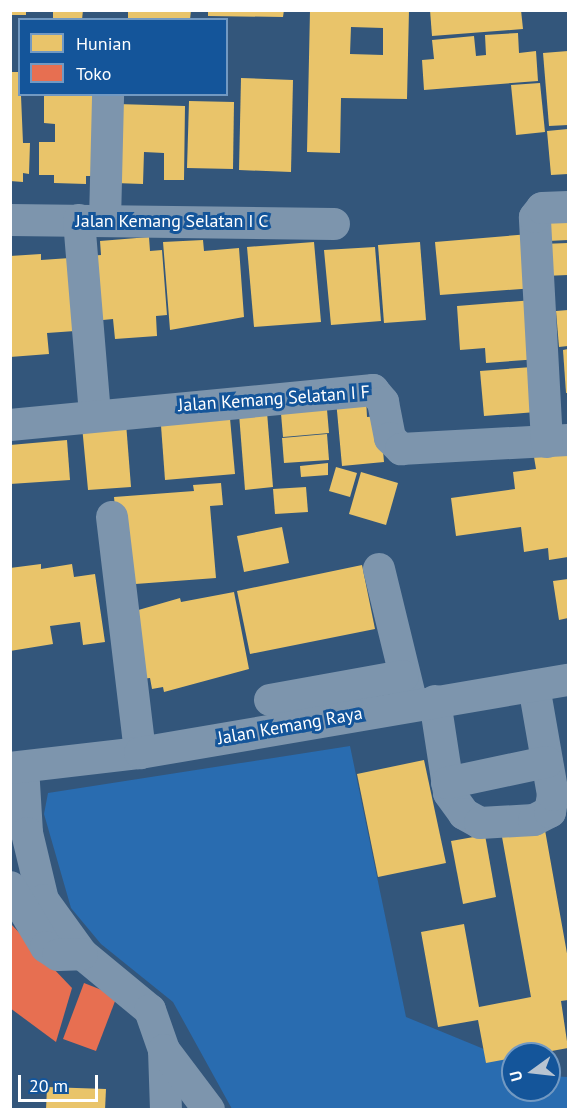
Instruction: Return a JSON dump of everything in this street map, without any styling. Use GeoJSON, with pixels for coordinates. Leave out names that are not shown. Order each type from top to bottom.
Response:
{"type":"FeatureCollection","features":[{"type":"Feature","properties":{"kind":"street"},"geometry":{"type":"LineString","coordinates":[[95,413],[92,221],[108,96]]}},
{"type":"Feature","properties":{"kind":"street"},"geometry":{"type":"LineString","coordinates":[[558,441],[535,217],[542,208],[568,207]]}},
{"type":"Feature","properties":{"kind":"street","name":"Jalan Kemang Selatan I C"},"geometry":{"type":"LineString","coordinates":[[10,220],[334,225]]}},
{"type":"Feature","properties":{"kind":"street","name":"Jalan Kemang Selatan I F"},"geometry":{"type":"LineString","coordinates":[[10,425],[95,413],[373,390],[383,402],[390,438],[401,449],[558,441]]}},
{"type":"Feature","properties":{"kind":"street"},"geometry":{"type":"LineString","coordinates":[[112,517],[140,753]]}},
{"type":"Feature","properties":{"kind":"street"},"geometry":{"type":"LineString","coordinates":[[379,569],[447,783],[464,814],[480,823],[534,820],[550,812],[554,795],[534,686]]}},
{"type":"Feature","properties":{"kind":"street","name":"Jalan Kemang Raya"},"geometry":{"type":"LineString","coordinates":[[17,768],[140,753],[417,694],[534,686],[568,680]]}},
{"type":"Feature","properties":{"kind":"street"},"geometry":{"type":"LineString","coordinates":[[270,700],[417,694]]}},
{"type":"Feature","properties":{"kind":"street"},"geometry":{"type":"LineString","coordinates":[[447,783],[547,762]]}},
{"type":"Feature","properties":{"kind":"street"},"geometry":{"type":"LineString","coordinates":[[17,768],[32,867],[57,925],[82,954],[150,1010],[164,1050],[166,1110]]}},
{"type":"Feature","properties":{"kind":"street"},"geometry":{"type":"LineString","coordinates":[[10,886],[46,947],[58,956],[82,954]]}},
{"type":"Feature","properties":{"kind":"street"},"geometry":{"type":"LineString","coordinates":[[164,1050],[209,1110]]}},
{"type":"Feature","properties":{"kind":"shaded area"},"geometry":{"type":"Polygon","coordinates":[[[350,746],[406,1017],[501,1056],[501,1102],[561,1102],[561,1077],[568,1077],[568,1109],[232,1109],[173,1002],[101,944],[71,908],[44,814],[48,793],[350,746]]]}},
{"type":"Feature","properties":{"kind":"building: Hunian"},"geometry":{"type":"Polygon","coordinates":[[[10,10],[26,10],[26,15],[10,15],[10,10]]]}},
{"type":"Feature","properties":{"kind":"building: Hunian"},"geometry":{"type":"Polygon","coordinates":[[[53,10],[83,10],[82,18],[53,18],[53,10]]]}},
{"type":"Feature","properties":{"kind":"building: Hunian"},"geometry":{"type":"Polygon","coordinates":[[[128,10],[191,10],[190,18],[128,18],[128,10]]]}},
{"type":"Feature","properties":{"kind":"building: Hunian"},"geometry":{"type":"Polygon","coordinates":[[[208,10],[284,10],[283,17],[208,16],[208,10]]]}},
{"type":"Feature","properties":{"kind":"building: Hunian"},"geometry":{"type":"Polygon","coordinates":[[[310,10],[409,10],[407,99],[341,98],[340,153],[307,152],[310,10]],[[351,27],[350,54],[383,55],[383,28],[351,27]]]}},
{"type":"Feature","properties":{"kind":"building: Hunian"},"geometry":{"type":"Polygon","coordinates":[[[430,10],[521,10],[523,29],[432,36],[430,10]]]}},
{"type":"Feature","properties":{"kind":"building: Hunian"},"geometry":{"type":"Polygon","coordinates":[[[518,33],[519,53],[536,51],[538,81],[424,90],[422,60],[434,59],[432,40],[474,36],[476,56],[486,55],[485,35],[518,33]]]}},
{"type":"Feature","properties":{"kind":"building: Hunian"},"geometry":{"type":"Polygon","coordinates":[[[568,51],[568,125],[549,126],[543,53],[568,51]]]}},
{"type":"Feature","properties":{"kind":"building: Hunian"},"geometry":{"type":"Polygon","coordinates":[[[10,72],[18,72],[23,143],[30,143],[29,174],[23,173],[23,182],[10,181],[10,72]]]}},
{"type":"Feature","properties":{"kind":"building: Hunian"},"geometry":{"type":"Polygon","coordinates":[[[241,78],[293,80],[291,172],[239,170],[241,78]]]}},
{"type":"Feature","properties":{"kind":"building: Hunian"},"geometry":{"type":"Polygon","coordinates":[[[540,83],[545,132],[516,135],[511,85],[540,83]]]}},
{"type":"Feature","properties":{"kind":"building: Hunian"},"geometry":{"type":"Polygon","coordinates":[[[44,96],[98,96],[95,176],[86,176],[86,184],[54,183],[54,175],[39,175],[39,142],[55,142],[55,124],[44,123],[44,96]]]}},
{"type":"Feature","properties":{"kind":"building: Hunian"},"geometry":{"type":"Polygon","coordinates":[[[189,101],[234,102],[233,169],[187,168],[189,101]]]}},
{"type":"Feature","properties":{"kind":"building: Hunian"},"geometry":{"type":"Polygon","coordinates":[[[117,104],[185,106],[184,180],[164,180],[164,153],[144,152],[143,184],[115,183],[117,104]]]}},
{"type":"Feature","properties":{"kind":"building: Hunian"},"geometry":{"type":"Polygon","coordinates":[[[568,129],[568,174],[551,175],[547,131],[568,129]]]}},
{"type":"Feature","properties":{"kind":"building: Hunian"},"geometry":{"type":"Polygon","coordinates":[[[568,215],[568,240],[548,241],[546,216],[568,215]]]}},
{"type":"Feature","properties":{"kind":"building: Hunian"},"geometry":{"type":"Polygon","coordinates":[[[530,234],[535,288],[440,295],[435,242],[530,234]]]}},
{"type":"Feature","properties":{"kind":"building: Hunian"},"geometry":{"type":"Polygon","coordinates":[[[149,237],[150,251],[162,250],[167,315],[156,316],[157,336],[115,339],[113,319],[93,321],[88,256],[101,255],[100,241],[149,237]]]}},
{"type":"Feature","properties":{"kind":"building: Hunian"},"geometry":{"type":"Polygon","coordinates":[[[203,240],[204,251],[239,248],[244,317],[170,330],[163,242],[203,240]]]}},
{"type":"Feature","properties":{"kind":"building: Hunian"},"geometry":{"type":"Polygon","coordinates":[[[314,242],[321,322],[254,327],[247,247],[314,242]]]}},
{"type":"Feature","properties":{"kind":"building: Hunian"},"geometry":{"type":"Polygon","coordinates":[[[420,242],[426,320],[384,323],[378,245],[420,242]]]}},
{"type":"Feature","properties":{"kind":"building: Hunian"},"geometry":{"type":"Polygon","coordinates":[[[568,243],[568,275],[544,276],[542,244],[568,243]]]}},
{"type":"Feature","properties":{"kind":"building: Hunian"},"geometry":{"type":"Polygon","coordinates":[[[375,247],[381,321],[331,325],[324,250],[375,247]]]}},
{"type":"Feature","properties":{"kind":"building: Hunian"},"geometry":{"type":"Polygon","coordinates":[[[41,254],[41,260],[70,258],[75,331],[47,333],[49,354],[10,357],[10,256],[41,254]]]}},
{"type":"Feature","properties":{"kind":"building: Hunian"},"geometry":{"type":"Polygon","coordinates":[[[534,300],[539,359],[486,363],[485,348],[460,350],[457,306],[534,300]]]}},
{"type":"Feature","properties":{"kind":"building: Hunian"},"geometry":{"type":"Polygon","coordinates":[[[568,310],[568,346],[559,347],[556,311],[568,310]]]}},
{"type":"Feature","properties":{"kind":"building: Hunian"},"geometry":{"type":"Polygon","coordinates":[[[568,349],[568,393],[566,393],[563,350],[568,349]]]}},
{"type":"Feature","properties":{"kind":"building: Hunian"},"geometry":{"type":"Polygon","coordinates":[[[532,367],[536,412],[484,416],[480,371],[532,367]]]}},
{"type":"Feature","properties":{"kind":"building: Hunian"},"geometry":{"type":"Polygon","coordinates":[[[326,398],[329,433],[283,437],[280,402],[326,398]]]}},
{"type":"Feature","properties":{"kind":"building: Hunian"},"geometry":{"type":"Polygon","coordinates":[[[366,398],[367,417],[380,416],[384,462],[342,466],[336,400],[366,398]]]}},
{"type":"Feature","properties":{"kind":"building: Hunian"},"geometry":{"type":"Polygon","coordinates":[[[229,407],[235,474],[165,480],[160,412],[229,407]]]}},
{"type":"Feature","properties":{"kind":"building: Hunian"},"geometry":{"type":"Polygon","coordinates":[[[267,412],[273,487],[245,490],[239,414],[267,412]]]}},
{"type":"Feature","properties":{"kind":"building: Hunian"},"geometry":{"type":"Polygon","coordinates":[[[126,423],[131,487],[88,490],[82,426],[126,423]]]}},
{"type":"Feature","properties":{"kind":"building: Hunian"},"geometry":{"type":"Polygon","coordinates":[[[327,434],[329,460],[284,463],[282,438],[327,434]]]}},
{"type":"Feature","properties":{"kind":"building: Hunian"},"geometry":{"type":"Polygon","coordinates":[[[67,440],[70,480],[10,484],[10,445],[67,440]]]}},
{"type":"Feature","properties":{"kind":"building: Hunian"},"geometry":{"type":"Polygon","coordinates":[[[568,452],[568,557],[549,560],[548,548],[524,552],[521,527],[456,536],[451,498],[515,489],[513,472],[536,469],[534,457],[568,452]]]}},
{"type":"Feature","properties":{"kind":"building: Hunian"},"geometry":{"type":"Polygon","coordinates":[[[328,463],[328,475],[301,477],[300,466],[328,463]]]}},
{"type":"Feature","properties":{"kind":"building: Hunian"},"geometry":{"type":"Polygon","coordinates":[[[336,467],[357,473],[350,497],[329,491],[336,467]]]}},
{"type":"Feature","properties":{"kind":"building: Hunian"},"geometry":{"type":"Polygon","coordinates":[[[361,472],[398,483],[386,525],[349,514],[361,472]]]}},
{"type":"Feature","properties":{"kind":"building: Hunian"},"geometry":{"type":"Polygon","coordinates":[[[221,483],[223,505],[210,506],[216,578],[122,585],[114,497],[194,491],[193,485],[221,483]]]}},
{"type":"Feature","properties":{"kind":"building: Hunian"},"geometry":{"type":"Polygon","coordinates":[[[306,487],[308,512],[275,514],[273,489],[306,487]]]}},
{"type":"Feature","properties":{"kind":"building: Hunian"},"geometry":{"type":"Polygon","coordinates":[[[282,527],[289,563],[244,572],[237,536],[282,527]]]}},
{"type":"Feature","properties":{"kind":"building: Hunian"},"geometry":{"type":"Polygon","coordinates":[[[41,564],[41,569],[72,564],[74,577],[95,574],[105,642],[83,645],[80,622],[50,626],[53,644],[10,651],[10,568],[41,564]]]}},
{"type":"Feature","properties":{"kind":"building: Hunian"},"geometry":{"type":"Polygon","coordinates":[[[362,565],[375,629],[250,654],[237,591],[362,565]]]}},
{"type":"Feature","properties":{"kind":"building: Hunian"},"geometry":{"type":"Polygon","coordinates":[[[568,579],[568,618],[559,620],[553,581],[568,579]]]}},
{"type":"Feature","properties":{"kind":"building: Hunian"},"geometry":{"type":"Polygon","coordinates":[[[234,592],[249,669],[164,692],[163,687],[152,689],[150,678],[141,679],[128,613],[180,598],[181,602],[234,592]]]}},
{"type":"Feature","properties":{"kind":"building: Hunian"},"geometry":{"type":"Polygon","coordinates":[[[424,760],[446,863],[378,877],[357,774],[424,760]]]}},
{"type":"Feature","properties":{"kind":"building: Hunian"},"geometry":{"type":"Polygon","coordinates":[[[545,830],[568,959],[568,1000],[561,1001],[568,1048],[561,1049],[561,1042],[501,1042],[501,1060],[486,1063],[478,1020],[438,1027],[421,932],[464,924],[479,1007],[531,997],[502,837],[545,830]]]}},
{"type":"Feature","properties":{"kind":"building: Hunian"},"geometry":{"type":"Polygon","coordinates":[[[485,835],[496,897],[463,904],[451,841],[485,835]]]}},
{"type":"Feature","properties":{"kind":"building: Hunian"},"geometry":{"type":"Polygon","coordinates":[[[47,1087],[106,1089],[105,1110],[46,1110],[47,1087]]]}},
{"type":"Feature","properties":{"kind":"building: Toko"},"geometry":{"type":"Polygon","coordinates":[[[10,923],[72,988],[56,1042],[10,1008],[10,923]]]}},
{"type":"Feature","properties":{"kind":"building: Toko"},"geometry":{"type":"Polygon","coordinates":[[[84,983],[117,996],[96,1051],[63,1039],[84,983]]]}}]}
